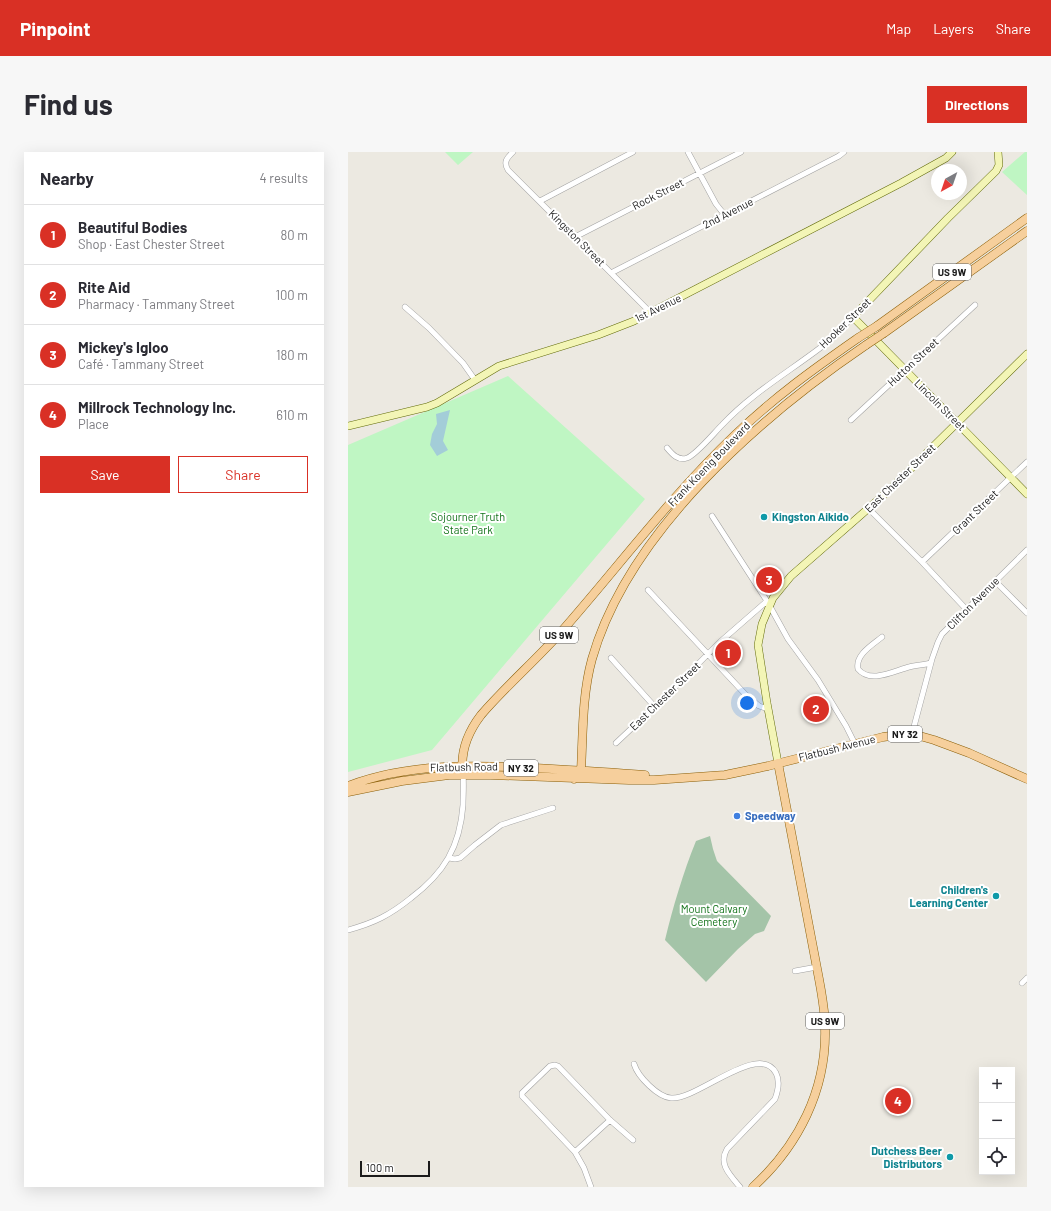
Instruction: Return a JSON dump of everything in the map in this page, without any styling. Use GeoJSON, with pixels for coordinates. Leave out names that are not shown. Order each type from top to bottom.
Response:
{"type":"FeatureCollection","features":[{"type":"Feature","properties":{"kind":"main road","name":"Frank Koenig Boulevard"},"geometry":{"type":"LineString","coordinates":[[463,774],[463,753],[467,738],[481,715],[553,641],[699,471],[735,435],[761,411],[814,369],[877,326],[1027,218]]}},
{"type":"Feature","properties":{"kind":"main road","name":"Frank Koenig Boulevard"},"geometry":{"type":"LineString","coordinates":[[581,771],[585,698],[588,673],[593,654],[613,607],[628,580],[665,525],[742,442],[794,398],[884,332],[1027,231]]}},
{"type":"Feature","properties":{"kind":"main road","name":"Flatbush Avenue"},"geometry":{"type":"LineString","coordinates":[[735,773],[890,736],[912,734],[957,748],[1027,779]]}},
{"type":"Feature","properties":{"kind":"main road","name":"US 9W"},"geometry":{"type":"LineString","coordinates":[[753,1187],[774,1167],[792,1143],[808,1115],[822,1070],[825,1037],[824,1015],[817,967],[778,763]]}},
{"type":"Feature","properties":{"kind":"main road","name":"Flatbush Road"},"geometry":{"type":"LineString","coordinates":[[348,786],[400,772],[462,766],[581,771],[678,778]]}},
{"type":"Feature","properties":{"kind":"main road"},"geometry":{"type":"LineString","coordinates":[[574,778],[581,771]]}},
{"type":"Feature","properties":{"kind":"main road","name":"Flatbush Road"},"geometry":{"type":"LineString","coordinates":[[348,792],[413,779],[463,774],[647,780],[714,776],[735,773]]}},
{"type":"Feature","properties":{"kind":"street","name":"Kingston Street"},"geometry":{"type":"LineString","coordinates":[[513,152],[505,162],[508,170],[650,313]]}},
{"type":"Feature","properties":{"kind":"street"},"geometry":{"type":"LineString","coordinates":[[540,201],[633,152]]}},
{"type":"Feature","properties":{"kind":"street"},"geometry":{"type":"LineString","coordinates":[[688,152],[716,204],[724,214]]}},
{"type":"Feature","properties":{"kind":"street","name":"Rock Street"},"geometry":{"type":"LineString","coordinates":[[575,237],[741,152]]}},
{"type":"Feature","properties":{"kind":"street","name":"2nd Avenue"},"geometry":{"type":"LineString","coordinates":[[611,273],[839,156],[844,152]]}},
{"type":"Feature","properties":{"kind":"street","name":"1st Avenue"},"geometry":{"type":"LineString","coordinates":[[348,426],[427,407],[437,403],[505,364],[598,335],[650,313],[749,260],[907,180],[946,158],[952,152]]}},
{"type":"Feature","properties":{"kind":"street","name":"Hooker Street"},"geometry":{"type":"LineString","coordinates":[[667,448],[677,458],[682,459],[693,455],[724,422],[747,401],[821,347],[853,317],[948,218],[996,172],[999,165],[998,152]]}},
{"type":"Feature","properties":{"kind":"street","name":"Hutton Street"},"geometry":{"type":"LineString","coordinates":[[851,420],[975,305]]}},
{"type":"Feature","properties":{"kind":"street"},"geometry":{"type":"LineString","coordinates":[[405,307],[429,328],[462,363],[475,380]]}},
{"type":"Feature","properties":{"kind":"street","name":"Lincoln Street"},"geometry":{"type":"LineString","coordinates":[[853,317],[1027,494]]}},
{"type":"Feature","properties":{"kind":"street","name":"East Chester Street"},"geometry":{"type":"LineString","coordinates":[[616,743],[655,707],[707,655],[768,603],[791,576],[869,509],[1027,354]]}},
{"type":"Feature","properties":{"kind":"street","name":"Grant Street"},"geometry":{"type":"LineString","coordinates":[[922,562],[1027,462]]}},
{"type":"Feature","properties":{"kind":"street"},"geometry":{"type":"LineString","coordinates":[[869,509],[966,609]]}},
{"type":"Feature","properties":{"kind":"street"},"geometry":{"type":"LineString","coordinates":[[712,516],[768,603],[788,639],[818,680],[846,726],[855,744]]}},
{"type":"Feature","properties":{"kind":"street","name":"Clifton Avenue"},"geometry":{"type":"LineString","coordinates":[[912,734],[931,664],[942,634],[1027,550]]}},
{"type":"Feature","properties":{"kind":"street"},"geometry":{"type":"LineString","coordinates":[[995,581],[1027,612]]}},
{"type":"Feature","properties":{"kind":"street"},"geometry":{"type":"LineString","coordinates":[[648,590],[707,655],[751,700],[759,706],[768,709]]}},
{"type":"Feature","properties":{"kind":"street","name":"East Chester Street"},"geometry":{"type":"LineString","coordinates":[[768,603],[758,645],[778,763]]}},
{"type":"Feature","properties":{"kind":"street"},"geometry":{"type":"LineString","coordinates":[[882,637],[865,651],[858,662],[858,670],[864,675],[883,675],[911,667],[931,664]]}},
{"type":"Feature","properties":{"kind":"street"},"geometry":{"type":"LineString","coordinates":[[611,658],[655,707]]}},
{"type":"Feature","properties":{"kind":"street"},"geometry":{"type":"LineString","coordinates":[[348,930],[376,921],[394,911],[423,889],[436,876],[449,858],[461,826],[463,774]]}},
{"type":"Feature","properties":{"kind":"street"},"geometry":{"type":"LineString","coordinates":[[449,858],[460,858],[476,843],[501,825],[553,808]]}},
{"type":"Feature","properties":{"kind":"street"},"geometry":{"type":"LineString","coordinates":[[795,971],[817,967]]}},
{"type":"Feature","properties":{"kind":"street"},"geometry":{"type":"LineString","coordinates":[[1022,983],[1027,978]]}},
{"type":"Feature","properties":{"kind":"street"},"geometry":{"type":"LineString","coordinates":[[634,1064],[636,1070],[647,1082],[664,1096],[671,1098],[686,1096],[719,1078],[749,1066],[763,1063],[773,1069],[778,1081],[778,1091],[775,1099],[727,1149],[723,1157],[725,1167],[740,1187]]}},
{"type":"Feature","properties":{"kind":"street"},"geometry":{"type":"LineString","coordinates":[[591,1187],[584,1168],[575,1152],[522,1096],[522,1093],[534,1080],[550,1066],[555,1064],[610,1120],[633,1140]]}},
{"type":"Feature","properties":{"kind":"street"},"geometry":{"type":"LineString","coordinates":[[575,1152],[610,1120]]}},
{"type":"Feature","properties":{"kind":"green space"},"geometry":{"type":"Polygon","coordinates":[[[445,152],[473,152],[458,165],[445,152]]]}},
{"type":"Feature","properties":{"kind":"green space"},"geometry":{"type":"Polygon","coordinates":[[[1025,152],[1027,152],[1027,195],[1002,172],[1025,152]]]}},
{"type":"Feature","properties":{"kind":"green space","name":"Sojourner Truth State Park"},"geometry":{"type":"Polygon","coordinates":[[[508,376],[645,499],[432,750],[348,772],[348,445],[508,376]]]}},
{"type":"Feature","properties":{"kind":"green space","name":"Mount Calvary Cemetery"},"geometry":{"type":"Polygon","coordinates":[[[710,836],[717,861],[771,916],[764,931],[755,934],[706,982],[665,940],[671,915],[696,841],[710,836]]]}},
{"type":"Feature","properties":{"kind":"water"},"geometry":{"type":"Polygon","coordinates":[[[450,410],[443,441],[448,450],[437,456],[430,445],[432,434],[437,424],[436,414],[450,410]]]}},
{"type":"Feature","properties":{"kind":"place","name":"Kingston Aikido"},"geometry":{"type":"Point","coordinates":[764,517]}},
{"type":"Feature","properties":{"kind":"place","name":"Mickey's Igloo"},"geometry":{"type":"Point","coordinates":[769,580]}},
{"type":"Feature","properties":{"kind":"place","name":"Beautiful Bodies"},"geometry":{"type":"Point","coordinates":[728,653]}},
{"type":"Feature","properties":{"kind":"place","name":"Rite Aid"},"geometry":{"type":"Point","coordinates":[816,709]}},
{"type":"Feature","properties":{"kind":"place","name":"Speedway"},"geometry":{"type":"Point","coordinates":[737,816]}},
{"type":"Feature","properties":{"kind":"place","name":"Children's Learning Center"},"geometry":{"type":"Point","coordinates":[996,896]}},
{"type":"Feature","properties":{"kind":"place","name":"Millrock Technology Inc."},"geometry":{"type":"Point","coordinates":[898,1101]}},
{"type":"Feature","properties":{"kind":"place","name":"Dutchess Beer Distributors"},"geometry":{"type":"Point","coordinates":[950,1157]}}]}
